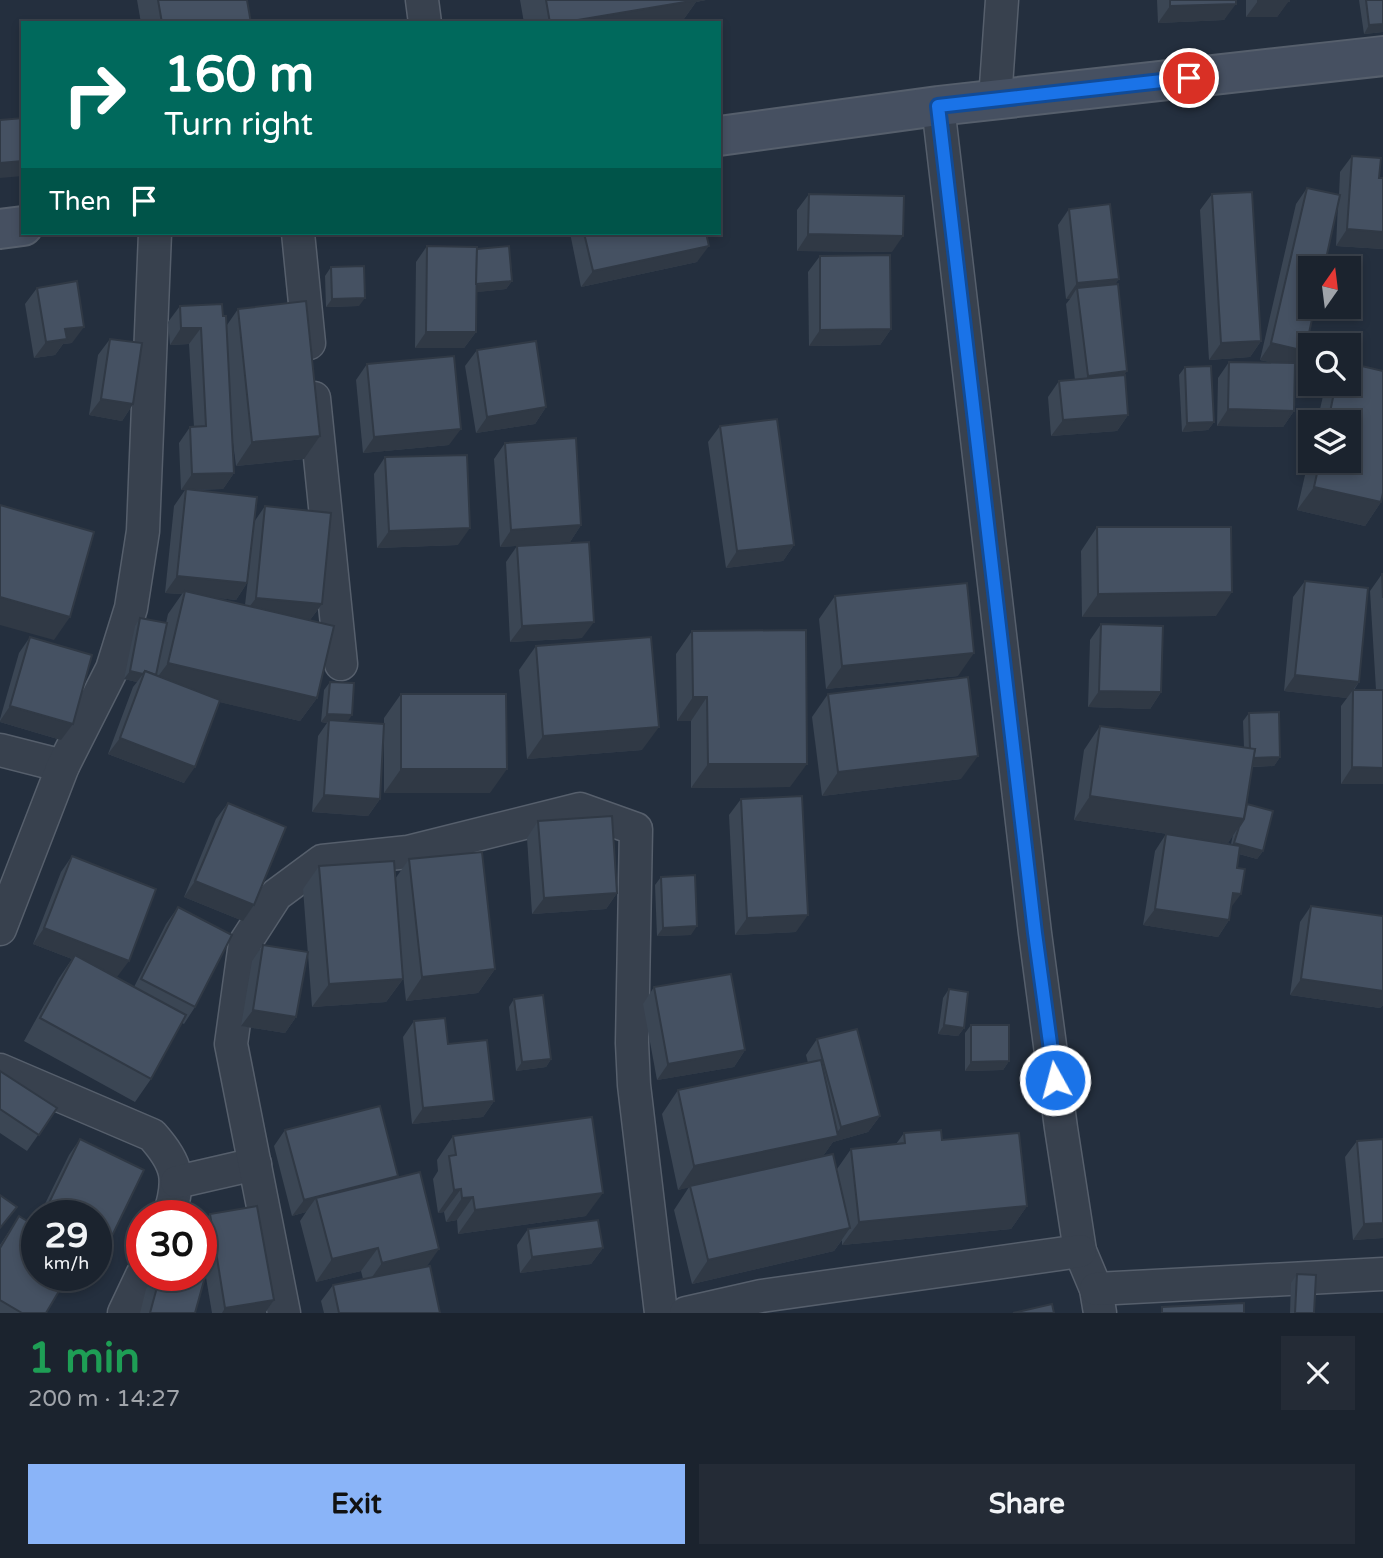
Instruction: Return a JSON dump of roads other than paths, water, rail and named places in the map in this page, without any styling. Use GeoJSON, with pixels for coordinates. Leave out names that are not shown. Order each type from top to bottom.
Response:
{"type":"FeatureCollection","features":[{"type":"Feature","properties":{"kind":"main road"},"geometry":{"type":"LineString","coordinates":[[721,136],[938,106],[1383,56]]}},
{"type":"Feature","properties":{"kind":"main road"},"geometry":{"type":"LineString","coordinates":[[0,229],[21,226]]}},
{"type":"Feature","properties":{"kind":"street"},"geometry":{"type":"LineString","coordinates":[[422,0],[425,21]]}},
{"type":"Feature","properties":{"kind":"street"},"geometry":{"type":"LineString","coordinates":[[995,100],[1002,0]]}},
{"type":"Feature","properties":{"kind":"street"},"geometry":{"type":"LineString","coordinates":[[938,106],[1035,933],[1080,1251],[1098,1301],[1383,1274]]}},
{"type":"Feature","properties":{"kind":"street"},"geometry":{"type":"LineString","coordinates":[[0,929],[63,766],[112,669],[131,608],[143,531],[155,235]]}},
{"type":"Feature","properties":{"kind":"street"},"geometry":{"type":"LineString","coordinates":[[298,235],[341,664]]}},
{"type":"Feature","properties":{"kind":"street"},"geometry":{"type":"LineString","coordinates":[[0,750],[63,766]]}},
{"type":"Feature","properties":{"kind":"street"},"geometry":{"type":"LineString","coordinates":[[284,1313],[231,1044],[245,943],[276,895],[322,861],[408,852],[580,809],[636,829],[632,1043],[634,1085],[661,1313]]}},
{"type":"Feature","properties":{"kind":"street"},"geometry":{"type":"LineString","coordinates":[[0,1070],[152,1135],[169,1154],[177,1182],[173,1200]]}},
{"type":"Feature","properties":{"kind":"street"},"geometry":{"type":"LineString","coordinates":[[177,1182],[255,1164]]}},
{"type":"Feature","properties":{"kind":"street"},"geometry":{"type":"LineString","coordinates":[[686,1313],[761,1296],[1080,1251]]}},
{"type":"Feature","properties":{"kind":"street"},"geometry":{"type":"LineString","coordinates":[[124,1313],[134,1291]]}}]}
